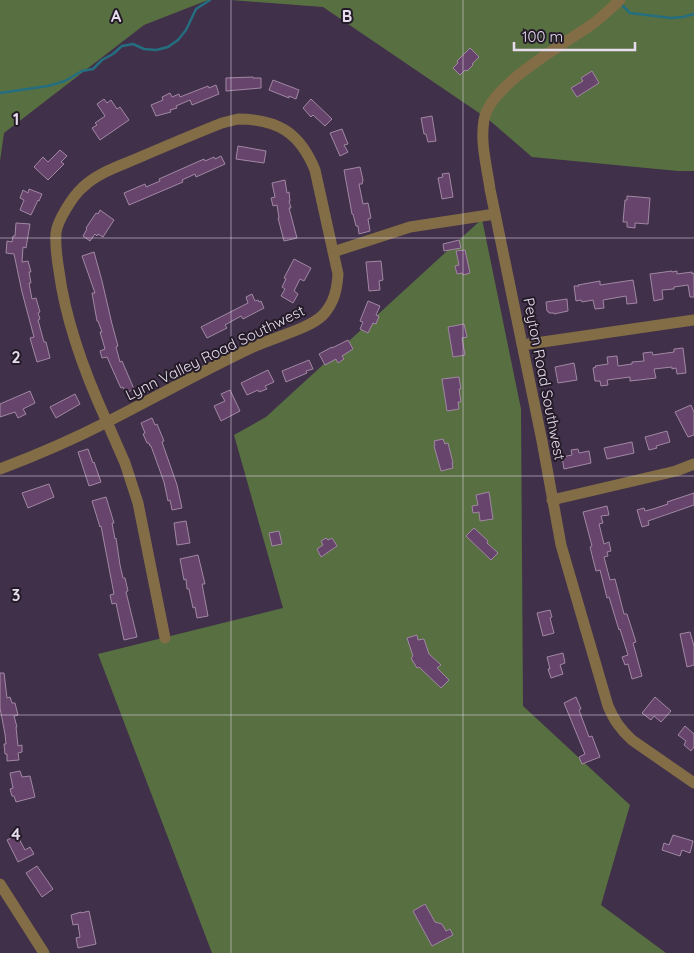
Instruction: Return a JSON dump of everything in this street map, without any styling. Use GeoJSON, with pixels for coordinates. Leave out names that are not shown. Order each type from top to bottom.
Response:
{"type":"FeatureCollection","features":[{"type":"Feature","properties":{"kind":"street","name":"Peyton Road Southwest"},"geometry":{"type":"LineString","coordinates":[[616,4],[594,23],[545,55],[508,85],[490,103],[483,121],[483,147],[564,554],[608,706],[623,732],[694,783]]}},
{"type":"Feature","properties":{"kind":"street","name":"Lynn Valley Road Southwest"},"geometry":{"type":"LineString","coordinates":[[107,422],[254,346],[311,324],[331,306],[337,291],[338,274],[315,170],[303,146],[283,128],[269,122],[254,119],[238,119],[222,123],[101,174],[82,187],[67,205],[56,231],[57,260],[67,314],[82,364],[92,388],[125,463],[138,503],[165,638]]}},
{"type":"Feature","properties":{"kind":"street"},"geometry":{"type":"LineString","coordinates":[[333,252],[410,227],[495,214]]}},
{"type":"Feature","properties":{"kind":"street"},"geometry":{"type":"LineString","coordinates":[[522,345],[694,320]]}},
{"type":"Feature","properties":{"kind":"street"},"geometry":{"type":"LineString","coordinates":[[0,468],[31,457],[107,422]]}},
{"type":"Feature","properties":{"kind":"street"},"geometry":{"type":"LineString","coordinates":[[552,500],[676,471],[694,464]]}},
{"type":"Feature","properties":{"kind":"street"},"geometry":{"type":"LineString","coordinates":[[0,884],[44,953]]}},
{"type":"Feature","properties":{"kind":"green space"},"geometry":{"type":"Polygon","coordinates":[[[0,0],[208,0],[144,25],[4,133],[0,161],[0,0]]]}},
{"type":"Feature","properties":{"kind":"green space"},"geometry":{"type":"Polygon","coordinates":[[[231,0],[694,0],[694,171],[532,157],[488,119],[323,7],[231,0]]]}},
{"type":"Feature","properties":{"kind":"green space"},"geometry":{"type":"Polygon","coordinates":[[[482,219],[521,409],[523,706],[630,805],[601,905],[666,953],[212,953],[98,654],[283,608],[234,435],[266,417],[482,219]]]}},
{"type":"Feature","properties":{"kind":"building"},"geometry":{"type":"Polygon","coordinates":[[[470,48],[479,57],[467,71],[465,70],[460,75],[453,68],[470,48]]]}},
{"type":"Feature","properties":{"kind":"building"},"geometry":{"type":"Polygon","coordinates":[[[592,71],[599,83],[577,97],[571,88],[583,81],[581,78],[592,71]]]}},
{"type":"Feature","properties":{"kind":"building"},"geometry":{"type":"Polygon","coordinates":[[[226,78],[261,78],[261,88],[226,91],[226,78]]]}},
{"type":"Feature","properties":{"kind":"building"},"geometry":{"type":"Polygon","coordinates":[[[273,80],[299,90],[296,99],[269,90],[273,80]]]}},
{"type":"Feature","properties":{"kind":"building"},"geometry":{"type":"Polygon","coordinates":[[[216,85],[219,94],[192,105],[190,100],[176,106],[177,108],[170,110],[171,112],[156,116],[151,105],[163,100],[162,97],[170,93],[172,97],[179,94],[180,97],[208,86],[209,88],[216,85]]]}},
{"type":"Feature","properties":{"kind":"building"},"geometry":{"type":"Polygon","coordinates":[[[104,99],[107,103],[111,100],[117,109],[120,107],[129,120],[100,140],[92,128],[97,125],[95,123],[105,116],[97,104],[104,99]]]}},
{"type":"Feature","properties":{"kind":"building"},"geometry":{"type":"Polygon","coordinates":[[[311,99],[332,119],[325,126],[313,115],[311,117],[303,108],[311,99]]]}},
{"type":"Feature","properties":{"kind":"building"},"geometry":{"type":"Polygon","coordinates":[[[432,116],[436,141],[428,142],[426,134],[424,134],[421,118],[432,116]]]}},
{"type":"Feature","properties":{"kind":"building"},"geometry":{"type":"Polygon","coordinates":[[[342,129],[348,144],[344,145],[348,152],[340,156],[330,133],[342,129]]]}},
{"type":"Feature","properties":{"kind":"building"},"geometry":{"type":"Polygon","coordinates":[[[238,146],[266,151],[264,163],[236,159],[238,146]]]}},
{"type":"Feature","properties":{"kind":"building"},"geometry":{"type":"Polygon","coordinates":[[[60,150],[67,156],[61,162],[64,164],[48,180],[34,167],[43,157],[48,162],[60,150]]]}},
{"type":"Feature","properties":{"kind":"building"},"geometry":{"type":"Polygon","coordinates":[[[221,156],[225,164],[196,177],[195,174],[182,180],[183,182],[129,205],[124,193],[145,184],[146,187],[160,181],[159,179],[204,159],[205,161],[221,156]]]}},
{"type":"Feature","properties":{"kind":"building"},"geometry":{"type":"Polygon","coordinates":[[[360,167],[363,180],[362,184],[359,184],[363,204],[368,203],[371,218],[368,219],[370,231],[359,234],[358,226],[356,226],[352,214],[344,170],[360,167]]]}},
{"type":"Feature","properties":{"kind":"building"},"geometry":{"type":"Polygon","coordinates":[[[449,173],[453,197],[442,199],[438,178],[443,177],[442,174],[449,173]]]}},
{"type":"Feature","properties":{"kind":"building"},"geometry":{"type":"Polygon","coordinates":[[[285,180],[287,193],[289,192],[291,208],[289,208],[297,238],[284,241],[277,205],[273,206],[271,198],[275,197],[272,183],[285,180]]]}},
{"type":"Feature","properties":{"kind":"building"},"geometry":{"type":"Polygon","coordinates":[[[29,189],[42,194],[31,215],[20,210],[24,200],[20,198],[23,190],[28,193],[29,189]]]}},
{"type":"Feature","properties":{"kind":"building"},"geometry":{"type":"Polygon","coordinates":[[[627,196],[650,198],[648,224],[635,223],[635,228],[627,227],[627,222],[623,222],[627,196]]]}},
{"type":"Feature","properties":{"kind":"building"},"geometry":{"type":"Polygon","coordinates":[[[100,210],[114,220],[103,237],[95,234],[90,241],[83,236],[86,228],[100,210]]]}},
{"type":"Feature","properties":{"kind":"building"},"geometry":{"type":"Polygon","coordinates":[[[16,223],[30,224],[26,248],[23,247],[22,262],[28,261],[31,272],[29,272],[31,283],[29,283],[32,299],[36,298],[40,312],[38,313],[40,319],[38,320],[50,358],[37,362],[30,338],[34,337],[14,254],[6,253],[7,241],[12,242],[13,236],[15,236],[16,223]]]}},
{"type":"Feature","properties":{"kind":"building"},"geometry":{"type":"Polygon","coordinates":[[[459,240],[461,248],[444,251],[443,244],[459,240]]]}},
{"type":"Feature","properties":{"kind":"building"},"geometry":{"type":"Polygon","coordinates":[[[465,250],[470,273],[457,274],[455,266],[459,265],[456,251],[465,250]]]}},
{"type":"Feature","properties":{"kind":"building"},"geometry":{"type":"Polygon","coordinates":[[[94,252],[118,346],[116,347],[120,362],[122,361],[134,389],[126,393],[123,387],[121,388],[107,357],[102,358],[100,351],[105,349],[92,293],[95,293],[82,256],[94,252]]]}},
{"type":"Feature","properties":{"kind":"building"},"geometry":{"type":"Polygon","coordinates":[[[294,259],[311,268],[304,281],[300,279],[294,291],[298,294],[293,303],[281,296],[285,289],[282,287],[286,279],[284,278],[294,259]]]}},
{"type":"Feature","properties":{"kind":"building"},"geometry":{"type":"Polygon","coordinates":[[[381,261],[383,280],[379,281],[380,290],[369,291],[366,262],[381,261]]]}},
{"type":"Feature","properties":{"kind":"building"},"geometry":{"type":"Polygon","coordinates":[[[677,271],[677,274],[694,273],[694,297],[690,297],[688,285],[662,290],[663,299],[654,301],[650,274],[677,271]]]}},
{"type":"Feature","properties":{"kind":"building"},"geometry":{"type":"Polygon","coordinates":[[[633,280],[637,303],[627,304],[626,296],[603,300],[604,308],[595,309],[593,300],[576,301],[574,286],[600,281],[600,285],[633,280]]]}},
{"type":"Feature","properties":{"kind":"building"},"geometry":{"type":"Polygon","coordinates":[[[252,294],[255,301],[261,301],[264,308],[243,319],[241,316],[225,325],[227,328],[207,338],[201,327],[248,303],[246,297],[252,294]]]}},
{"type":"Feature","properties":{"kind":"building"},"geometry":{"type":"Polygon","coordinates":[[[567,299],[568,311],[554,314],[547,311],[546,302],[567,299]]]}},
{"type":"Feature","properties":{"kind":"building"},"geometry":{"type":"Polygon","coordinates":[[[368,301],[380,306],[376,315],[379,316],[376,324],[373,323],[368,333],[360,329],[363,322],[360,321],[368,301]]]}},
{"type":"Feature","properties":{"kind":"building"},"geometry":{"type":"Polygon","coordinates":[[[464,324],[467,337],[462,338],[465,355],[453,357],[448,327],[464,324]]]}},
{"type":"Feature","properties":{"kind":"building"},"geometry":{"type":"Polygon","coordinates":[[[348,340],[353,349],[342,356],[344,359],[338,363],[336,359],[325,365],[319,354],[348,340]]]}},
{"type":"Feature","properties":{"kind":"building"},"geometry":{"type":"Polygon","coordinates":[[[683,348],[686,373],[677,374],[676,368],[672,369],[672,367],[654,369],[656,378],[630,381],[630,377],[607,380],[608,385],[601,386],[600,381],[595,381],[593,368],[608,364],[607,357],[617,356],[618,366],[644,361],[643,353],[652,352],[653,355],[674,352],[674,349],[683,348]]]}},
{"type":"Feature","properties":{"kind":"building"},"geometry":{"type":"Polygon","coordinates":[[[309,360],[313,369],[286,382],[282,371],[309,360]]]}},
{"type":"Feature","properties":{"kind":"building"},"geometry":{"type":"Polygon","coordinates":[[[574,363],[577,380],[558,383],[555,367],[574,363]]]}},
{"type":"Feature","properties":{"kind":"building"},"geometry":{"type":"Polygon","coordinates":[[[268,370],[274,382],[265,386],[267,389],[259,392],[258,390],[247,395],[241,383],[268,370]]]}},
{"type":"Feature","properties":{"kind":"building"},"geometry":{"type":"Polygon","coordinates":[[[459,377],[461,402],[458,402],[459,409],[447,411],[442,379],[459,377]]]}},
{"type":"Feature","properties":{"kind":"building"},"geometry":{"type":"Polygon","coordinates":[[[230,390],[240,411],[221,421],[214,406],[225,401],[221,394],[230,390]]]}},
{"type":"Feature","properties":{"kind":"building"},"geometry":{"type":"Polygon","coordinates":[[[30,391],[35,403],[23,409],[26,414],[18,418],[15,412],[0,417],[0,404],[30,391]]]}},
{"type":"Feature","properties":{"kind":"building"},"geometry":{"type":"Polygon","coordinates":[[[75,394],[80,404],[56,418],[50,407],[75,394]]]}},
{"type":"Feature","properties":{"kind":"building"},"geometry":{"type":"Polygon","coordinates":[[[691,405],[694,412],[694,435],[688,437],[675,412],[691,405]]]}},
{"type":"Feature","properties":{"kind":"building"},"geometry":{"type":"Polygon","coordinates":[[[152,418],[155,425],[157,424],[164,441],[162,442],[177,485],[182,508],[172,510],[151,446],[147,443],[143,434],[145,433],[141,423],[152,418]]]}},
{"type":"Feature","properties":{"kind":"building"},"geometry":{"type":"Polygon","coordinates":[[[667,431],[670,442],[649,450],[645,437],[667,431]]]}},
{"type":"Feature","properties":{"kind":"building"},"geometry":{"type":"Polygon","coordinates":[[[443,439],[445,444],[448,443],[453,468],[441,471],[434,441],[443,439]]]}},
{"type":"Feature","properties":{"kind":"building"},"geometry":{"type":"Polygon","coordinates":[[[632,442],[634,453],[607,459],[604,448],[632,442]]]}},
{"type":"Feature","properties":{"kind":"building"},"geometry":{"type":"Polygon","coordinates":[[[88,449],[101,482],[89,486],[78,452],[88,449]]]}},
{"type":"Feature","properties":{"kind":"building"},"geometry":{"type":"Polygon","coordinates":[[[578,449],[579,453],[589,451],[591,463],[564,469],[562,457],[572,455],[571,450],[578,449]]]}},
{"type":"Feature","properties":{"kind":"building"},"geometry":{"type":"Polygon","coordinates":[[[49,484],[54,497],[28,508],[22,493],[49,484]]]}},
{"type":"Feature","properties":{"kind":"building"},"geometry":{"type":"Polygon","coordinates":[[[489,492],[493,519],[480,521],[479,512],[473,513],[472,506],[478,505],[476,495],[489,492]]]}},
{"type":"Feature","properties":{"kind":"building"},"geometry":{"type":"Polygon","coordinates":[[[694,493],[694,505],[648,521],[649,525],[642,527],[637,510],[644,508],[645,511],[653,509],[694,493]]]}},
{"type":"Feature","properties":{"kind":"building"},"geometry":{"type":"Polygon","coordinates":[[[106,497],[114,523],[112,523],[120,565],[123,578],[125,578],[128,591],[126,592],[137,637],[124,640],[116,603],[112,604],[110,595],[114,594],[101,526],[92,501],[106,497]]]}},
{"type":"Feature","properties":{"kind":"building"},"geometry":{"type":"Polygon","coordinates":[[[607,506],[609,515],[601,516],[603,523],[599,524],[604,544],[609,542],[611,551],[607,552],[608,556],[604,557],[610,580],[615,579],[624,614],[627,614],[636,642],[633,643],[642,676],[632,679],[628,664],[625,665],[622,657],[628,655],[620,629],[609,597],[607,598],[600,570],[596,571],[583,512],[607,506]]]}},
{"type":"Feature","properties":{"kind":"building"},"geometry":{"type":"Polygon","coordinates":[[[186,521],[190,543],[177,545],[174,523],[186,521]]]}},
{"type":"Feature","properties":{"kind":"building"},"geometry":{"type":"Polygon","coordinates":[[[474,528],[498,553],[491,560],[466,536],[474,528]]]}},
{"type":"Feature","properties":{"kind":"building"},"geometry":{"type":"Polygon","coordinates":[[[279,531],[282,544],[272,546],[269,533],[279,531]]]}},
{"type":"Feature","properties":{"kind":"building"},"geometry":{"type":"Polygon","coordinates":[[[326,538],[328,540],[332,538],[337,546],[321,557],[317,549],[323,545],[321,541],[326,538]]]}},
{"type":"Feature","properties":{"kind":"building"},"geometry":{"type":"Polygon","coordinates":[[[198,555],[205,584],[202,584],[208,616],[197,618],[189,589],[187,589],[186,579],[184,580],[180,559],[198,555]]]}},
{"type":"Feature","properties":{"kind":"building"},"geometry":{"type":"Polygon","coordinates":[[[550,610],[554,633],[543,636],[537,613],[550,610]]]}},
{"type":"Feature","properties":{"kind":"building"},"geometry":{"type":"Polygon","coordinates":[[[690,632],[694,646],[694,665],[687,667],[680,634],[690,632]]]}},
{"type":"Feature","properties":{"kind":"building"},"geometry":{"type":"Polygon","coordinates":[[[417,635],[418,640],[424,639],[429,654],[441,665],[437,668],[449,680],[441,688],[419,667],[417,668],[411,658],[413,656],[407,638],[417,635]]]}},
{"type":"Feature","properties":{"kind":"building"},"geometry":{"type":"Polygon","coordinates":[[[563,653],[565,663],[560,665],[563,674],[551,678],[547,657],[563,653]]]}},
{"type":"Feature","properties":{"kind":"building"},"geometry":{"type":"Polygon","coordinates":[[[0,673],[4,673],[7,698],[10,697],[12,703],[15,703],[18,715],[14,716],[17,727],[18,746],[22,745],[22,752],[18,753],[19,760],[7,761],[7,754],[5,754],[5,734],[0,708],[0,673]]]}},
{"type":"Feature","properties":{"kind":"building"},"geometry":{"type":"Polygon","coordinates":[[[576,697],[589,737],[592,736],[600,757],[582,764],[579,757],[585,754],[564,703],[576,697]]]}},
{"type":"Feature","properties":{"kind":"building"},"geometry":{"type":"Polygon","coordinates":[[[655,697],[671,711],[661,722],[654,716],[651,720],[642,713],[655,697]]]}},
{"type":"Feature","properties":{"kind":"building"},"geometry":{"type":"Polygon","coordinates":[[[685,726],[694,734],[694,747],[691,751],[684,745],[686,741],[678,735],[685,726]]]}},
{"type":"Feature","properties":{"kind":"building"},"geometry":{"type":"Polygon","coordinates":[[[20,771],[22,777],[30,776],[35,797],[16,802],[10,789],[13,788],[10,773],[20,771]]]}},
{"type":"Feature","properties":{"kind":"building"},"geometry":{"type":"Polygon","coordinates":[[[17,835],[25,850],[30,847],[34,854],[18,862],[7,840],[17,835]]]}},
{"type":"Feature","properties":{"kind":"building"},"geometry":{"type":"Polygon","coordinates":[[[673,835],[693,841],[690,853],[682,850],[680,856],[662,850],[664,843],[669,845],[673,835]]]}},
{"type":"Feature","properties":{"kind":"building"},"geometry":{"type":"Polygon","coordinates":[[[37,866],[53,889],[42,897],[26,873],[37,866]]]}},
{"type":"Feature","properties":{"kind":"building"},"geometry":{"type":"Polygon","coordinates":[[[425,904],[435,922],[442,924],[446,931],[450,929],[453,935],[432,946],[413,911],[425,904]]]}},
{"type":"Feature","properties":{"kind":"building"},"geometry":{"type":"Polygon","coordinates":[[[89,911],[96,944],[78,948],[76,938],[80,937],[78,924],[73,925],[71,915],[89,911]]]}},
{"type":"Feature","properties":{"kind":"waterway"},"geometry":{"type":"LineString","coordinates":[[0,93],[48,86],[65,81],[82,71],[93,69],[122,46],[133,44],[144,49],[156,50],[168,47],[178,40],[186,30],[196,9],[210,0]]}},
{"type":"Feature","properties":{"kind":"waterway"},"geometry":{"type":"LineString","coordinates":[[620,3],[630,13],[671,18],[694,14]]}}]}
